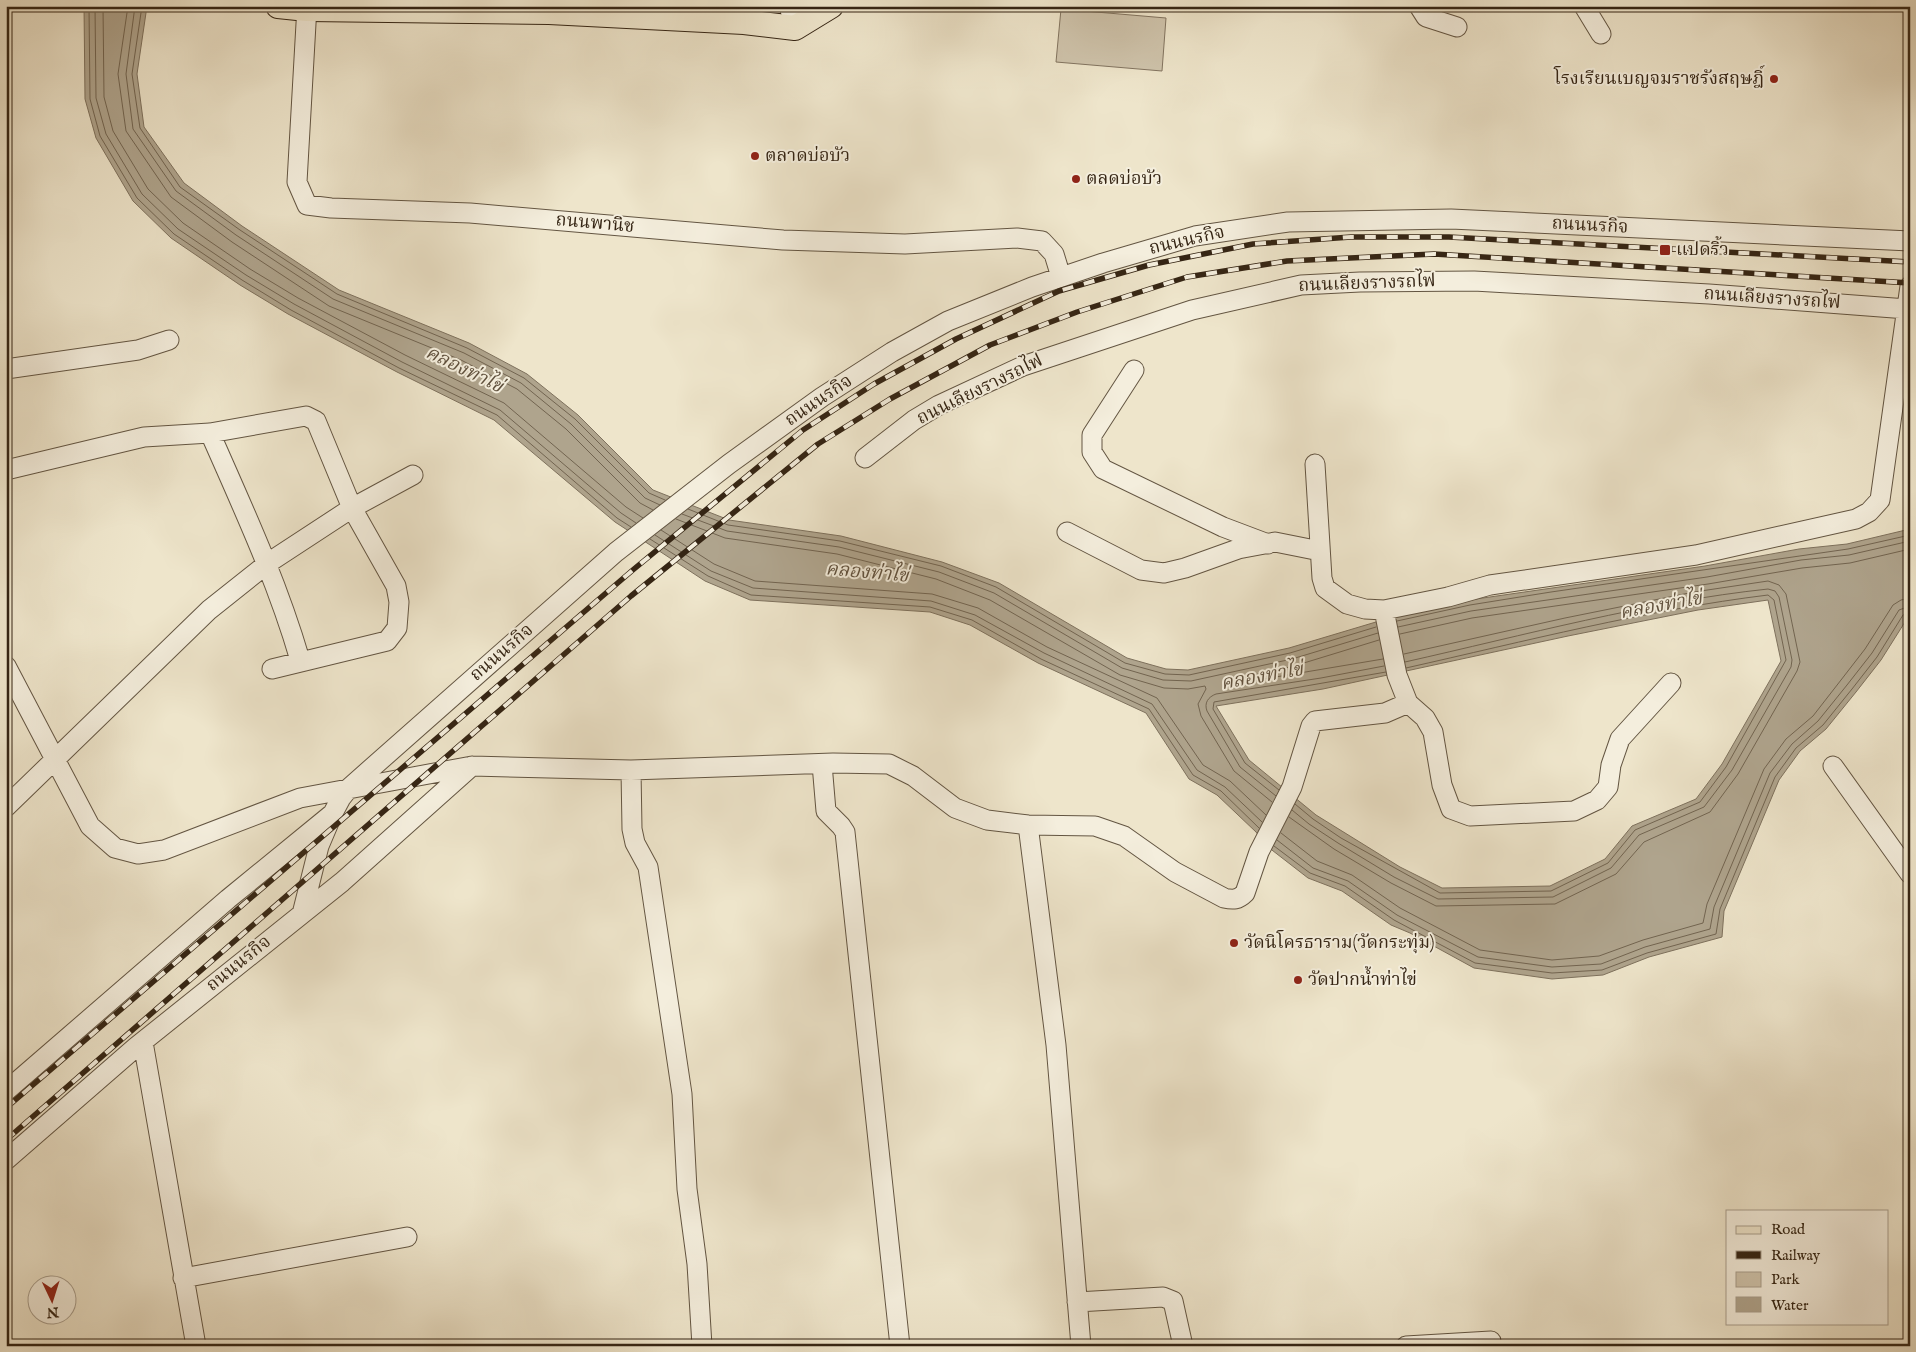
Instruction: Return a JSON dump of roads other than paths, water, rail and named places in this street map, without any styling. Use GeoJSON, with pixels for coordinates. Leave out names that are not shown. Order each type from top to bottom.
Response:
{"type":"FeatureCollection","features":[{"type":"Feature","properties":{"kind":"main road"},"geometry":{"type":"LineString","coordinates":[[278,6],[307,8],[548,9],[792,17],[831,6]]}},
{"type":"Feature","properties":{"kind":"street"},"geometry":{"type":"LineString","coordinates":[[1419,6],[1426,17],[1457,27]]}},
{"type":"Feature","properties":{"kind":"street"},"geometry":{"type":"LineString","coordinates":[[1584,6],[1601,34]]}},
{"type":"Feature","properties":{"kind":"street","name":"ถนนพานิช"},"geometry":{"type":"LineString","coordinates":[[307,8],[297,182],[307,205],[331,208],[470,213],[783,240],[905,244],[1017,238],[1042,242],[1054,254],[1061,277]]}},
{"type":"Feature","properties":{"kind":"street","name":"ถนนนรกิจ"},"geometry":{"type":"LineString","coordinates":[[6,1160],[143,1042],[302,914],[319,846],[333,813],[349,788],[616,552],[729,464],[822,397],[892,352],[948,321],[1061,277],[1195,236],[1288,222],[1451,219],[1910,241]]}},
{"type":"Feature","properties":{"kind":"street","name":"ถนนเลียงรางรถไฟ"},"geometry":{"type":"LineString","coordinates":[[865,458],[914,420],[939,405],[1023,366],[1192,310],[1301,285],[1360,282],[1474,282],[1709,294],[1906,309]]}},
{"type":"Feature","properties":{"kind":"street"},"geometry":{"type":"LineString","coordinates":[[1315,464],[1322,578],[1326,588],[1347,604],[1365,609],[1384,611],[1448,597],[1490,585],[1696,555],[1782,537],[1863,516],[1880,500],[1910,286]]}},
{"type":"Feature","properties":{"kind":"street"},"geometry":{"type":"LineString","coordinates":[[6,368],[138,350],[169,340]]}},
{"type":"Feature","properties":{"kind":"street"},"geometry":{"type":"LineString","coordinates":[[1134,370],[1092,435],[1092,452],[1103,469],[1223,527],[1268,544]]}},
{"type":"Feature","properties":{"kind":"street"},"geometry":{"type":"LineString","coordinates":[[6,470],[144,438],[210,433],[306,416],[316,420],[352,508],[396,586],[399,602],[397,628],[387,641],[272,668]]}},
{"type":"Feature","properties":{"kind":"street"},"geometry":{"type":"LineString","coordinates":[[210,433],[268,563],[285,609],[300,660]]}},
{"type":"Feature","properties":{"kind":"street"},"geometry":{"type":"LineString","coordinates":[[6,807],[209,610],[268,563],[352,508],[413,475]]}},
{"type":"Feature","properties":{"kind":"street"},"geometry":{"type":"LineString","coordinates":[[1067,532],[1141,570],[1164,572],[1185,568],[1238,549],[1276,542],[1320,550]]}},
{"type":"Feature","properties":{"kind":"street"},"geometry":{"type":"LineString","coordinates":[[1384,611],[1396,675],[1408,703],[1424,718],[1433,732],[1442,786],[1451,809],[1470,816],[1574,812],[1597,800],[1608,786],[1611,764],[1620,739],[1672,683]]}},
{"type":"Feature","properties":{"kind":"street"},"geometry":{"type":"LineString","coordinates":[[6,666],[90,826],[115,848],[138,854],[164,850],[300,798],[472,766],[630,770],[822,764],[889,764],[913,776],[955,808],[987,820],[1028,825],[1095,826],[1124,836],[1175,872],[1224,898],[1232,900],[1240,898],[1245,893],[1260,852],[1292,787],[1311,726],[1314,722],[1386,713],[1408,703]]}},
{"type":"Feature","properties":{"kind":"street"},"geometry":{"type":"LineString","coordinates":[[822,764],[826,811],[845,832],[900,1346]]}},
{"type":"Feature","properties":{"kind":"street"},"geometry":{"type":"LineString","coordinates":[[302,914],[342,882],[472,766]]}},
{"type":"Feature","properties":{"kind":"street"},"geometry":{"type":"LineString","coordinates":[[1833,766],[1910,874]]}},
{"type":"Feature","properties":{"kind":"street"},"geometry":{"type":"LineString","coordinates":[[630,770],[632,830],[635,843],[648,867],[682,1094],[687,1189],[697,1264],[702,1346]]}},
{"type":"Feature","properties":{"kind":"street"},"geometry":{"type":"LineString","coordinates":[[6,1091],[228,899],[333,813]]}},
{"type":"Feature","properties":{"kind":"street"},"geometry":{"type":"LineString","coordinates":[[1028,825],[1056,1045],[1081,1346]]}},
{"type":"Feature","properties":{"kind":"street"},"geometry":{"type":"LineString","coordinates":[[143,1042],[196,1346]]}},
{"type":"Feature","properties":{"kind":"street"},"geometry":{"type":"LineString","coordinates":[[183,1278],[407,1238]]}},
{"type":"Feature","properties":{"kind":"street"},"geometry":{"type":"LineString","coordinates":[[1077,1302],[1163,1296],[1173,1301],[1183,1346]]}},
{"type":"Feature","properties":{"kind":"street"},"geometry":{"type":"LineString","coordinates":[[1406,1346],[1491,1341]]}},
{"type":"Feature","properties":{"kind":"water","name":"คลองท่าไข่"},"geometry":{"type":"Polygon","coordinates":[[[84,6],[147,6],[137,74],[144,127],[184,183],[242,226],[339,290],[469,343],[527,374],[578,415],[653,490],[729,520],[841,536],[942,562],[999,583],[1127,658],[1166,669],[1188,670],[1289,648],[1406,613],[1469,600],[1705,566],[1799,549],[1847,544],[1910,529],[1910,614],[1881,660],[1856,692],[1826,729],[1800,751],[1779,780],[1724,911],[1722,937],[1649,957],[1603,975],[1552,979],[1474,968],[1410,933],[1391,925],[1342,891],[1308,878],[1268,847],[1256,832],[1217,795],[1189,779],[1146,713],[1038,663],[970,625],[930,612],[750,600],[705,581],[615,522],[494,420],[397,372],[288,314],[240,285],[171,238],[133,201],[96,138],[85,99],[84,6]],[[1768,600],[1698,610],[1568,636],[1323,689],[1216,706],[1249,760],[1316,815],[1400,867],[1442,888],[1550,886],[1605,859],[1632,826],[1696,799],[1722,764],[1781,661],[1768,600]]]}},
{"type":"Feature","properties":{"kind":"railway"},"geometry":{"type":"LineString","coordinates":[[6,1108],[634,569],[803,430],[874,384],[956,339],[1059,291],[1149,265],[1253,244],[1351,237],[1449,237],[1910,262]]}},
{"type":"Feature","properties":{"kind":"railway"},"geometry":{"type":"LineString","coordinates":[[6,1140],[631,596],[818,444],[890,399],[990,345],[1077,312],[1187,277],[1287,261],[1434,254],[1910,283]]}},
{"type":"Feature","properties":{"kind":"place","name":"โรงเรียนเบญจมราชรังสฤษฎิ์"},"geometry":{"type":"Point","coordinates":[1774,79]}},
{"type":"Feature","properties":{"kind":"place","name":"ตลาดบ่อบัว"},"geometry":{"type":"Point","coordinates":[755,156]}},
{"type":"Feature","properties":{"kind":"place","name":"ตลดบ่อบัว"},"geometry":{"type":"Point","coordinates":[1076,179]}},
{"type":"Feature","properties":{"kind":"place","name":"แปดริ้ว"},"geometry":{"type":"Point","coordinates":[1665,250]}},
{"type":"Feature","properties":{"kind":"place","name":"วัดนิโครธาราม(วัดกระทุ่ม)"},"geometry":{"type":"Point","coordinates":[1234,943]}},
{"type":"Feature","properties":{"kind":"place","name":"วัดปากน้ำท่าไข่"},"geometry":{"type":"Point","coordinates":[1298,980]}}]}
